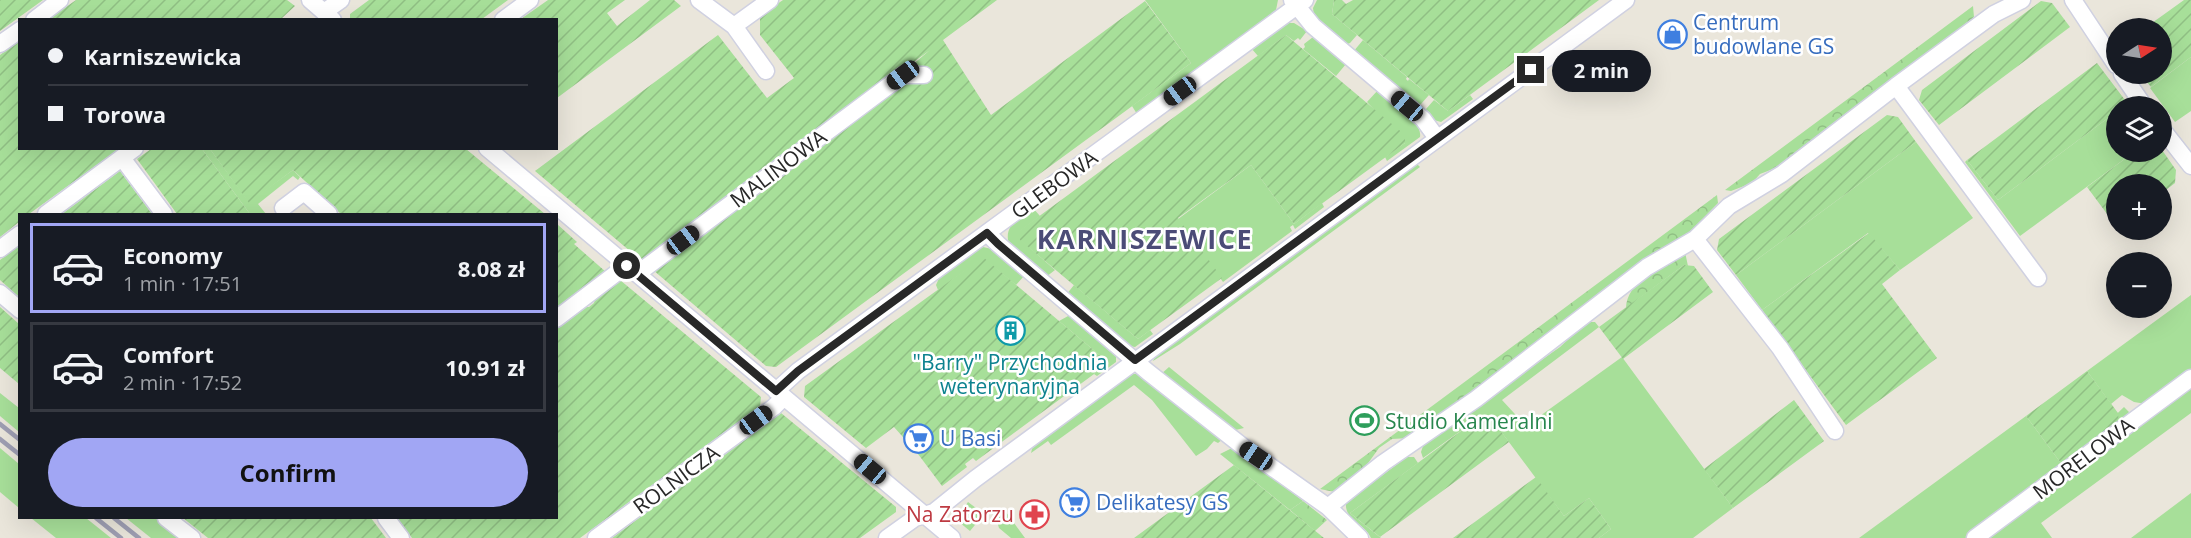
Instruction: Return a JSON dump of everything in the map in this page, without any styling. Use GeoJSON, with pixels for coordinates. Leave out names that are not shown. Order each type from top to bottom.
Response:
{"type":"FeatureCollection","features":[{"type":"Feature","properties":{"kind":"street"},"geometry":{"type":"LineString","coordinates":[[36,18],[60,0]]}},
{"type":"Feature","properties":{"kind":"street"},"geometry":{"type":"LineString","coordinates":[[320,12],[342,0]]}},
{"type":"Feature","properties":{"kind":"street"},"geometry":{"type":"LineString","coordinates":[[506,18],[530,0]]}},
{"type":"Feature","properties":{"kind":"street"},"geometry":{"type":"LineString","coordinates":[[699,0],[734,26],[766,71]]}},
{"type":"Feature","properties":{"kind":"street"},"geometry":{"type":"LineString","coordinates":[[734,26],[770,0]]}},
{"type":"Feature","properties":{"kind":"street"},"geometry":{"type":"LineString","coordinates":[[887,538],[915,518],[926,516],[940,508],[975,479],[1135,360],[1626,0]]}},
{"type":"Feature","properties":{"kind":"street"},"geometry":{"type":"LineString","coordinates":[[1328,507],[1383,463],[1476,399],[1647,267],[1695,239],[1729,206],[1782,174],[1994,14],[2022,0]]}},
{"type":"Feature","properties":{"kind":"street"},"geometry":{"type":"LineString","coordinates":[[2073,0],[2106,50]]}},
{"type":"Feature","properties":{"kind":"street"},"geometry":{"type":"LineString","coordinates":[[1298,2],[1313,26],[1423,119],[1437,138]]}},
{"type":"Feature","properties":{"kind":"street","name":"GLEBOWA"},"geometry":{"type":"LineString","coordinates":[[780,394],[798,371],[1298,2]]}},
{"type":"Feature","properties":{"kind":"street"},"geometry":{"type":"LineString","coordinates":[[0,44],[18,31]]}},
{"type":"Feature","properties":{"kind":"street","name":"MALINOWA"},"geometry":{"type":"LineString","coordinates":[[558,318],[632,270],[903,75],[924,75]]}},
{"type":"Feature","properties":{"kind":"street"},"geometry":{"type":"LineString","coordinates":[[1896,86],[2038,278]]}},
{"type":"Feature","properties":{"kind":"street"},"geometry":{"type":"LineString","coordinates":[[2172,142],[2191,166]]}},
{"type":"Feature","properties":{"kind":"street"},"geometry":{"type":"LineString","coordinates":[[489,150],[952,538]]}},
{"type":"Feature","properties":{"kind":"street"},"geometry":{"type":"LineString","coordinates":[[47,213],[129,153],[163,213]]}},
{"type":"Feature","properties":{"kind":"street"},"geometry":{"type":"LineString","coordinates":[[283,208],[304,192],[328,213]]}},
{"type":"Feature","properties":{"kind":"street"},"geometry":{"type":"LineString","coordinates":[[987,233],[1135,360],[1246,449],[1328,507],[1360,538]]}},
{"type":"Feature","properties":{"kind":"street"},"geometry":{"type":"LineString","coordinates":[[0,249],[18,236]]}},
{"type":"Feature","properties":{"kind":"street"},"geometry":{"type":"LineString","coordinates":[[1695,239],[1780,348],[1835,431]]}},
{"type":"Feature","properties":{"kind":"street"},"geometry":{"type":"LineString","coordinates":[[0,293],[18,308]]}},
{"type":"Feature","properties":{"kind":"street","name":"MORELOWA"},"geometry":{"type":"LineString","coordinates":[[1975,538],[2191,378]]}},
{"type":"Feature","properties":{"kind":"street","name":"ROLNICZA"},"geometry":{"type":"LineString","coordinates":[[596,538],[774,407],[780,394]]}},
{"type":"Feature","properties":{"kind":"street"},"geometry":{"type":"LineString","coordinates":[[167,519],[192,538]]}},
{"type":"Feature","properties":{"kind":"street"},"geometry":{"type":"LineString","coordinates":[[387,519],[401,538]]}},
{"type":"Feature","properties":{"kind":"green space"},"geometry":{"type":"Polygon","coordinates":[[[0,0],[43,0],[18,18],[0,31],[0,0]]]}},
{"type":"Feature","properties":{"kind":"green space"},"geometry":{"type":"Polygon","coordinates":[[[76,0],[287,0],[295,6],[282,18],[50,18],[76,0]]]}},
{"type":"Feature","properties":{"kind":"green space"},"geometry":{"type":"Polygon","coordinates":[[[369,0],[508,0],[483,18],[350,18],[350,14],[369,0]]]}},
{"type":"Feature","properties":{"kind":"green space"},"geometry":{"type":"Polygon","coordinates":[[[548,0],[625,0],[607,13],[617,26],[650,0],[674,0],[681,6],[558,97],[558,18],[522,18],[548,0]]]}},
{"type":"Feature","properties":{"kind":"green space"},"geometry":{"type":"Polygon","coordinates":[[[783,0],[997,0],[943,40],[991,115],[1145,1],[1191,63],[776,367],[766,366],[653,270],[818,144],[930,50],[643,262],[535,171],[718,35],[767,98],[794,78],[760,35],[760,16],[783,0]]]}},
{"type":"Feature","properties":{"kind":"green space"},"geometry":{"type":"Polygon","coordinates":[[[1145,0],[1278,0],[1276,10],[1137,114],[1132,106],[1191,63],[1145,0]]]}},
{"type":"Feature","properties":{"kind":"green space"},"geometry":{"type":"Polygon","coordinates":[[[1317,0],[1334,0],[1332,14],[1357,35],[1350,43],[1345,45],[1314,16],[1313,8],[1317,0]]]}},
{"type":"Feature","properties":{"kind":"green space"},"geometry":{"type":"Polygon","coordinates":[[[1334,0],[1342,0],[1346,4],[1353,0],[1599,0],[1448,111],[1332,14],[1334,0]]]}},
{"type":"Feature","properties":{"kind":"green space"},"geometry":{"type":"Polygon","coordinates":[[[2184,0],[2191,0],[2191,57],[2172,71],[2172,18],[2159,18],[2184,0]]]}},
{"type":"Feature","properties":{"kind":"green space"},"geometry":{"type":"Polygon","coordinates":[[[2041,1],[2052,3],[2070,27],[1939,125],[1919,100],[1922,90],[2041,1]]]}},
{"type":"Feature","properties":{"kind":"green space"},"geometry":{"type":"Polygon","coordinates":[[[1973,6],[1974,17],[1961,30],[1786,160],[1760,174],[1752,183],[1731,191],[1725,190],[1973,6]]]}},
{"type":"Feature","properties":{"kind":"green space"},"geometry":{"type":"Polygon","coordinates":[[[1286,23],[1294,23],[1307,31],[1300,40],[1298,38],[1294,41],[1286,35],[1258,56],[1251,48],[1286,23]]]}},
{"type":"Feature","properties":{"kind":"green space"},"geometry":{"type":"Polygon","coordinates":[[[1286,35],[1405,135],[1405,143],[1294,224],[1251,165],[1178,218],[1222,278],[1138,339],[1020,240],[1019,231],[1286,35]]]}},
{"type":"Feature","properties":{"kind":"green space"},"geometry":{"type":"Polygon","coordinates":[[[1313,37],[1346,64],[1336,76],[1303,49],[1304,44],[1313,37]]]}},
{"type":"Feature","properties":{"kind":"green space"},"geometry":{"type":"Polygon","coordinates":[[[1363,40],[1407,77],[1408,81],[1409,79],[1429,95],[1421,104],[1416,105],[1353,52],[1363,40]]]}},
{"type":"Feature","properties":{"kind":"green space"},"geometry":{"type":"Polygon","coordinates":[[[18,42],[18,150],[118,150],[30,213],[18,213],[18,223],[0,237],[0,55],[18,42]]]}},
{"type":"Feature","properties":{"kind":"green space"},"geometry":{"type":"Polygon","coordinates":[[[2191,57],[2191,111],[2175,122],[2172,118],[2172,96],[2156,96],[2150,88],[2155,84],[2172,84],[2172,71],[2191,57]]]}},
{"type":"Feature","properties":{"kind":"green space"},"geometry":{"type":"Polygon","coordinates":[[[2097,63],[2106,75],[2106,84],[2113,84],[2122,96],[2106,96],[2106,119],[1998,200],[1967,160],[2097,63]]]}},
{"type":"Feature","properties":{"kind":"green space"},"geometry":{"type":"Polygon","coordinates":[[[1378,90],[1405,111],[1420,131],[1420,137],[1387,161],[1385,157],[1405,143],[1367,102],[1378,90]]]}},
{"type":"Feature","properties":{"kind":"green space"},"geometry":{"type":"Polygon","coordinates":[[[1470,95],[1473,99],[1441,122],[1434,120],[1426,113],[1426,109],[1434,100],[1448,111],[1470,95]]]}},
{"type":"Feature","properties":{"kind":"green space"},"geometry":{"type":"Polygon","coordinates":[[[1887,115],[1898,117],[1916,142],[1736,275],[1717,250],[1719,239],[1887,115]]]}},
{"type":"Feature","properties":{"kind":"green space"},"geometry":{"type":"Polygon","coordinates":[[[2106,119],[2106,162],[2120,162],[2020,236],[1965,162],[1967,160],[1998,200],[2106,119]]]}},
{"type":"Feature","properties":{"kind":"green space"},"geometry":{"type":"Polygon","coordinates":[[[1916,142],[1973,218],[1900,270],[1868,233],[1762,310],[1736,275],[1916,142]]]}},
{"type":"Feature","properties":{"kind":"green space"},"geometry":{"type":"Polygon","coordinates":[[[150,150],[203,150],[249,213],[176,213],[137,159],[150,150]]]}},
{"type":"Feature","properties":{"kind":"green space"},"geometry":{"type":"Polygon","coordinates":[[[203,150],[211,150],[249,202],[293,170],[300,177],[298,180],[293,176],[258,204],[265,213],[249,213],[203,150]]]}},
{"type":"Feature","properties":{"kind":"green space"},"geometry":{"type":"Polygon","coordinates":[[[211,150],[467,150],[544,213],[340,213],[293,170],[249,203],[211,150]]]}},
{"type":"Feature","properties":{"kind":"green space"},"geometry":{"type":"Polygon","coordinates":[[[2121,162],[2170,162],[2176,170],[2175,183],[2172,185],[2172,174],[2106,174],[2106,213],[2087,187],[2121,162]]]}},
{"type":"Feature","properties":{"kind":"green space"},"geometry":{"type":"Polygon","coordinates":[[[1416,163],[1420,167],[1180,344],[1153,361],[1155,357],[1416,163]]]}},
{"type":"Feature","properties":{"kind":"green space"},"geometry":{"type":"Polygon","coordinates":[[[1251,165],[1294,224],[1322,203],[1324,207],[1295,229],[1293,225],[1290,227],[1292,231],[1223,282],[1178,219],[1251,165]]]}},
{"type":"Feature","properties":{"kind":"green space"},"geometry":{"type":"Polygon","coordinates":[[[120,171],[151,213],[63,213],[120,171]]]}},
{"type":"Feature","properties":{"kind":"green space"},"geometry":{"type":"Polygon","coordinates":[[[1717,195],[1718,203],[1682,240],[1409,438],[1392,439],[1379,448],[1361,473],[1335,492],[1320,489],[1717,195]]]}},
{"type":"Feature","properties":{"kind":"green space"},"geometry":{"type":"Polygon","coordinates":[[[1033,208],[1040,216],[1020,231],[1020,239],[1055,270],[1046,277],[1009,244],[1008,232],[1011,227],[1033,208]]]}},
{"type":"Feature","properties":{"kind":"green space"},"geometry":{"type":"Polygon","coordinates":[[[558,225],[577,242],[574,244],[606,272],[558,310],[558,225]]]}},
{"type":"Feature","properties":{"kind":"green space"},"geometry":{"type":"Polygon","coordinates":[[[1869,233],[1900,270],[1882,284],[1937,358],[1846,425],[1762,310],[1869,233]]]}},
{"type":"Feature","properties":{"kind":"green space"},"geometry":{"type":"Polygon","coordinates":[[[18,247],[18,296],[0,280],[0,260],[18,247]]]}},
{"type":"Feature","properties":{"kind":"green space"},"geometry":{"type":"Polygon","coordinates":[[[983,247],[992,249],[1024,276],[1016,285],[983,258],[938,290],[936,285],[940,276],[983,247]]]}},
{"type":"Feature","properties":{"kind":"green space"},"geometry":{"type":"Polygon","coordinates":[[[1685,252],[1688,266],[1684,265],[1626,308],[1628,298],[1639,281],[1657,267],[1685,252]]]}},
{"type":"Feature","properties":{"kind":"green space"},"geometry":{"type":"Polygon","coordinates":[[[983,257],[1109,363],[976,461],[973,458],[965,464],[967,467],[942,486],[894,427],[866,448],[804,397],[805,386],[983,257]]]}},
{"type":"Feature","properties":{"kind":"green space"},"geometry":{"type":"Polygon","coordinates":[[[1684,265],[1694,266],[1713,292],[1623,359],[1599,327],[1684,265]]]}},
{"type":"Feature","properties":{"kind":"green space"},"geometry":{"type":"Polygon","coordinates":[[[620,280],[761,397],[760,406],[580,538],[412,538],[398,519],[558,519],[558,328],[589,307],[595,299],[620,280]]]}},
{"type":"Feature","properties":{"kind":"green space"},"geometry":{"type":"Polygon","coordinates":[[[1074,285],[1138,339],[1150,330],[1153,334],[1135,347],[1129,346],[1066,295],[1074,285]]]}},
{"type":"Feature","properties":{"kind":"green space"},"geometry":{"type":"Polygon","coordinates":[[[2191,295],[2191,374],[2146,404],[2134,402],[2122,395],[2111,404],[2087,371],[2160,318],[2172,318],[2172,309],[2191,295]]]}},
{"type":"Feature","properties":{"kind":"green space"},"geometry":{"type":"Polygon","coordinates":[[[0,307],[18,323],[18,383],[0,368],[0,307]]]}},
{"type":"Feature","properties":{"kind":"green space"},"geometry":{"type":"Polygon","coordinates":[[[1070,315],[1116,354],[1116,362],[1097,376],[1094,374],[1109,363],[1059,321],[1070,315]]]}},
{"type":"Feature","properties":{"kind":"green space"},"geometry":{"type":"Polygon","coordinates":[[[1587,322],[1595,322],[1599,327],[1502,400],[1526,426],[1622,357],[1733,508],[1693,538],[1599,538],[1611,529],[1589,498],[1564,516],[1491,418],[1480,417],[1423,458],[1421,452],[1424,443],[1560,347],[1587,322]]]}},
{"type":"Feature","properties":{"kind":"green space"},"geometry":{"type":"Polygon","coordinates":[[[1169,367],[1244,428],[1231,431],[1160,375],[1169,367]]]}},
{"type":"Feature","properties":{"kind":"green space"},"geometry":{"type":"Polygon","coordinates":[[[2087,371],[2118,413],[2119,426],[2063,466],[2026,416],[2087,371]]]}},
{"type":"Feature","properties":{"kind":"green space"},"geometry":{"type":"Polygon","coordinates":[[[1131,374],[1139,374],[1223,439],[1218,443],[1214,441],[1196,456],[1152,400],[1134,385],[1051,445],[1048,441],[1031,453],[1033,445],[1131,374]]]}},
{"type":"Feature","properties":{"kind":"green space"},"geometry":{"type":"Polygon","coordinates":[[[2191,384],[2191,413],[2041,523],[2052,538],[1981,538],[2191,384]]]}},
{"type":"Feature","properties":{"kind":"green space"},"geometry":{"type":"Polygon","coordinates":[[[0,393],[18,407],[18,431],[0,416],[0,393]]]}},
{"type":"Feature","properties":{"kind":"green space"},"geometry":{"type":"Polygon","coordinates":[[[1794,400],[1824,441],[1733,508],[1704,469],[1794,400]]]}},
{"type":"Feature","properties":{"kind":"green space"},"geometry":{"type":"Polygon","coordinates":[[[2124,407],[2129,412],[2126,418],[1969,538],[1859,538],[2026,416],[2063,466],[2124,407]]]}},
{"type":"Feature","properties":{"kind":"green space"},"geometry":{"type":"Polygon","coordinates":[[[781,413],[896,507],[896,512],[860,538],[612,538],[781,413]]]}},
{"type":"Feature","properties":{"kind":"green space"},"geometry":{"type":"Polygon","coordinates":[[[1480,417],[1491,418],[1509,442],[1380,537],[1350,513],[1480,417]]]}},
{"type":"Feature","properties":{"kind":"green space"},"geometry":{"type":"Polygon","coordinates":[[[0,448],[18,463],[18,507],[0,492],[0,448]]]}},
{"type":"Feature","properties":{"kind":"green space"},"geometry":{"type":"Polygon","coordinates":[[[1235,449],[1303,501],[1290,510],[1220,454],[1235,449]]]}},
{"type":"Feature","properties":{"kind":"green space"},"geometry":{"type":"Polygon","coordinates":[[[1407,457],[1414,457],[1418,463],[1350,513],[1381,538],[1371,538],[1348,514],[1346,502],[1407,457]]]}},
{"type":"Feature","properties":{"kind":"green space"},"geometry":{"type":"Polygon","coordinates":[[[1234,465],[1324,538],[1134,538],[1234,465]]]}},
{"type":"Feature","properties":{"kind":"green space"},"geometry":{"type":"Polygon","coordinates":[[[1536,477],[1564,516],[1589,498],[1611,529],[1599,538],[1453,538],[1536,477]]]}},
{"type":"Feature","properties":{"kind":"green space"},"geometry":{"type":"Polygon","coordinates":[[[2191,493],[2191,538],[2131,538],[2191,493]]]}},
{"type":"Feature","properties":{"kind":"green space"},"geometry":{"type":"Polygon","coordinates":[[[1303,501],[1327,520],[1315,531],[1290,510],[1303,501]]]}},
{"type":"Feature","properties":{"kind":"green space"},"geometry":{"type":"Polygon","coordinates":[[[968,502],[984,514],[970,531],[959,522],[968,502]]]}},
{"type":"Feature","properties":{"kind":"green space"},"geometry":{"type":"Polygon","coordinates":[[[1003,508],[1025,538],[1011,538],[999,528],[996,518],[1003,508]]]}},
{"type":"Feature","properties":{"kind":"green space"},"geometry":{"type":"Polygon","coordinates":[[[32,519],[87,519],[111,538],[56,538],[32,519]]]}},
{"type":"Feature","properties":{"kind":"green space"},"geometry":{"type":"Polygon","coordinates":[[[127,519],[158,519],[183,538],[151,538],[127,519]]]}},
{"type":"Feature","properties":{"kind":"green space"},"geometry":{"type":"Polygon","coordinates":[[[184,519],[372,519],[386,538],[208,538],[184,519]]]}},
{"type":"Feature","properties":{"kind":"railway"},"geometry":{"type":"LineString","coordinates":[[0,424],[18,438]]}},
{"type":"Feature","properties":{"kind":"railway"},"geometry":{"type":"LineString","coordinates":[[0,439],[18,453]]}},
{"type":"Feature","properties":{"kind":"railway"},"geometry":{"type":"LineString","coordinates":[[97,519],[121,538]]}},
{"type":"Feature","properties":{"kind":"railway"},"geometry":{"type":"LineString","coordinates":[[115,519],[139,538]]}},
{"type":"Feature","properties":{"kind":"place","name":"Centrum budowlane GS"},"geometry":{"type":"Point","coordinates":[1672,34]}},
{"type":"Feature","properties":{"kind":"place","name":"\"Barry\" Przychodnia weterynaryjna"},"geometry":{"type":"Point","coordinates":[1010,331]}},
{"type":"Feature","properties":{"kind":"place","name":"Studio Kameralni"},"geometry":{"type":"Point","coordinates":[1364,421]}},
{"type":"Feature","properties":{"kind":"place","name":"U Basi"},"geometry":{"type":"Point","coordinates":[919,438]}},
{"type":"Feature","properties":{"kind":"place","name":"Delikatesy GS"},"geometry":{"type":"Point","coordinates":[1075,502]}},
{"type":"Feature","properties":{"kind":"place","name":"Na Zatorzu"},"geometry":{"type":"Point","coordinates":[1035,514]}},
{"type":"Feature","properties":{"kind":"district","name":"KARNISZEWICE"},"geometry":{"type":"Point","coordinates":[1145,238]}},
{"type":"Feature","properties":{"kind":"route"},"geometry":{"type":"LineString","coordinates":[[627,266],[776,391],[798,371],[987,233],[1135,360],[1531,70]]}}]}
